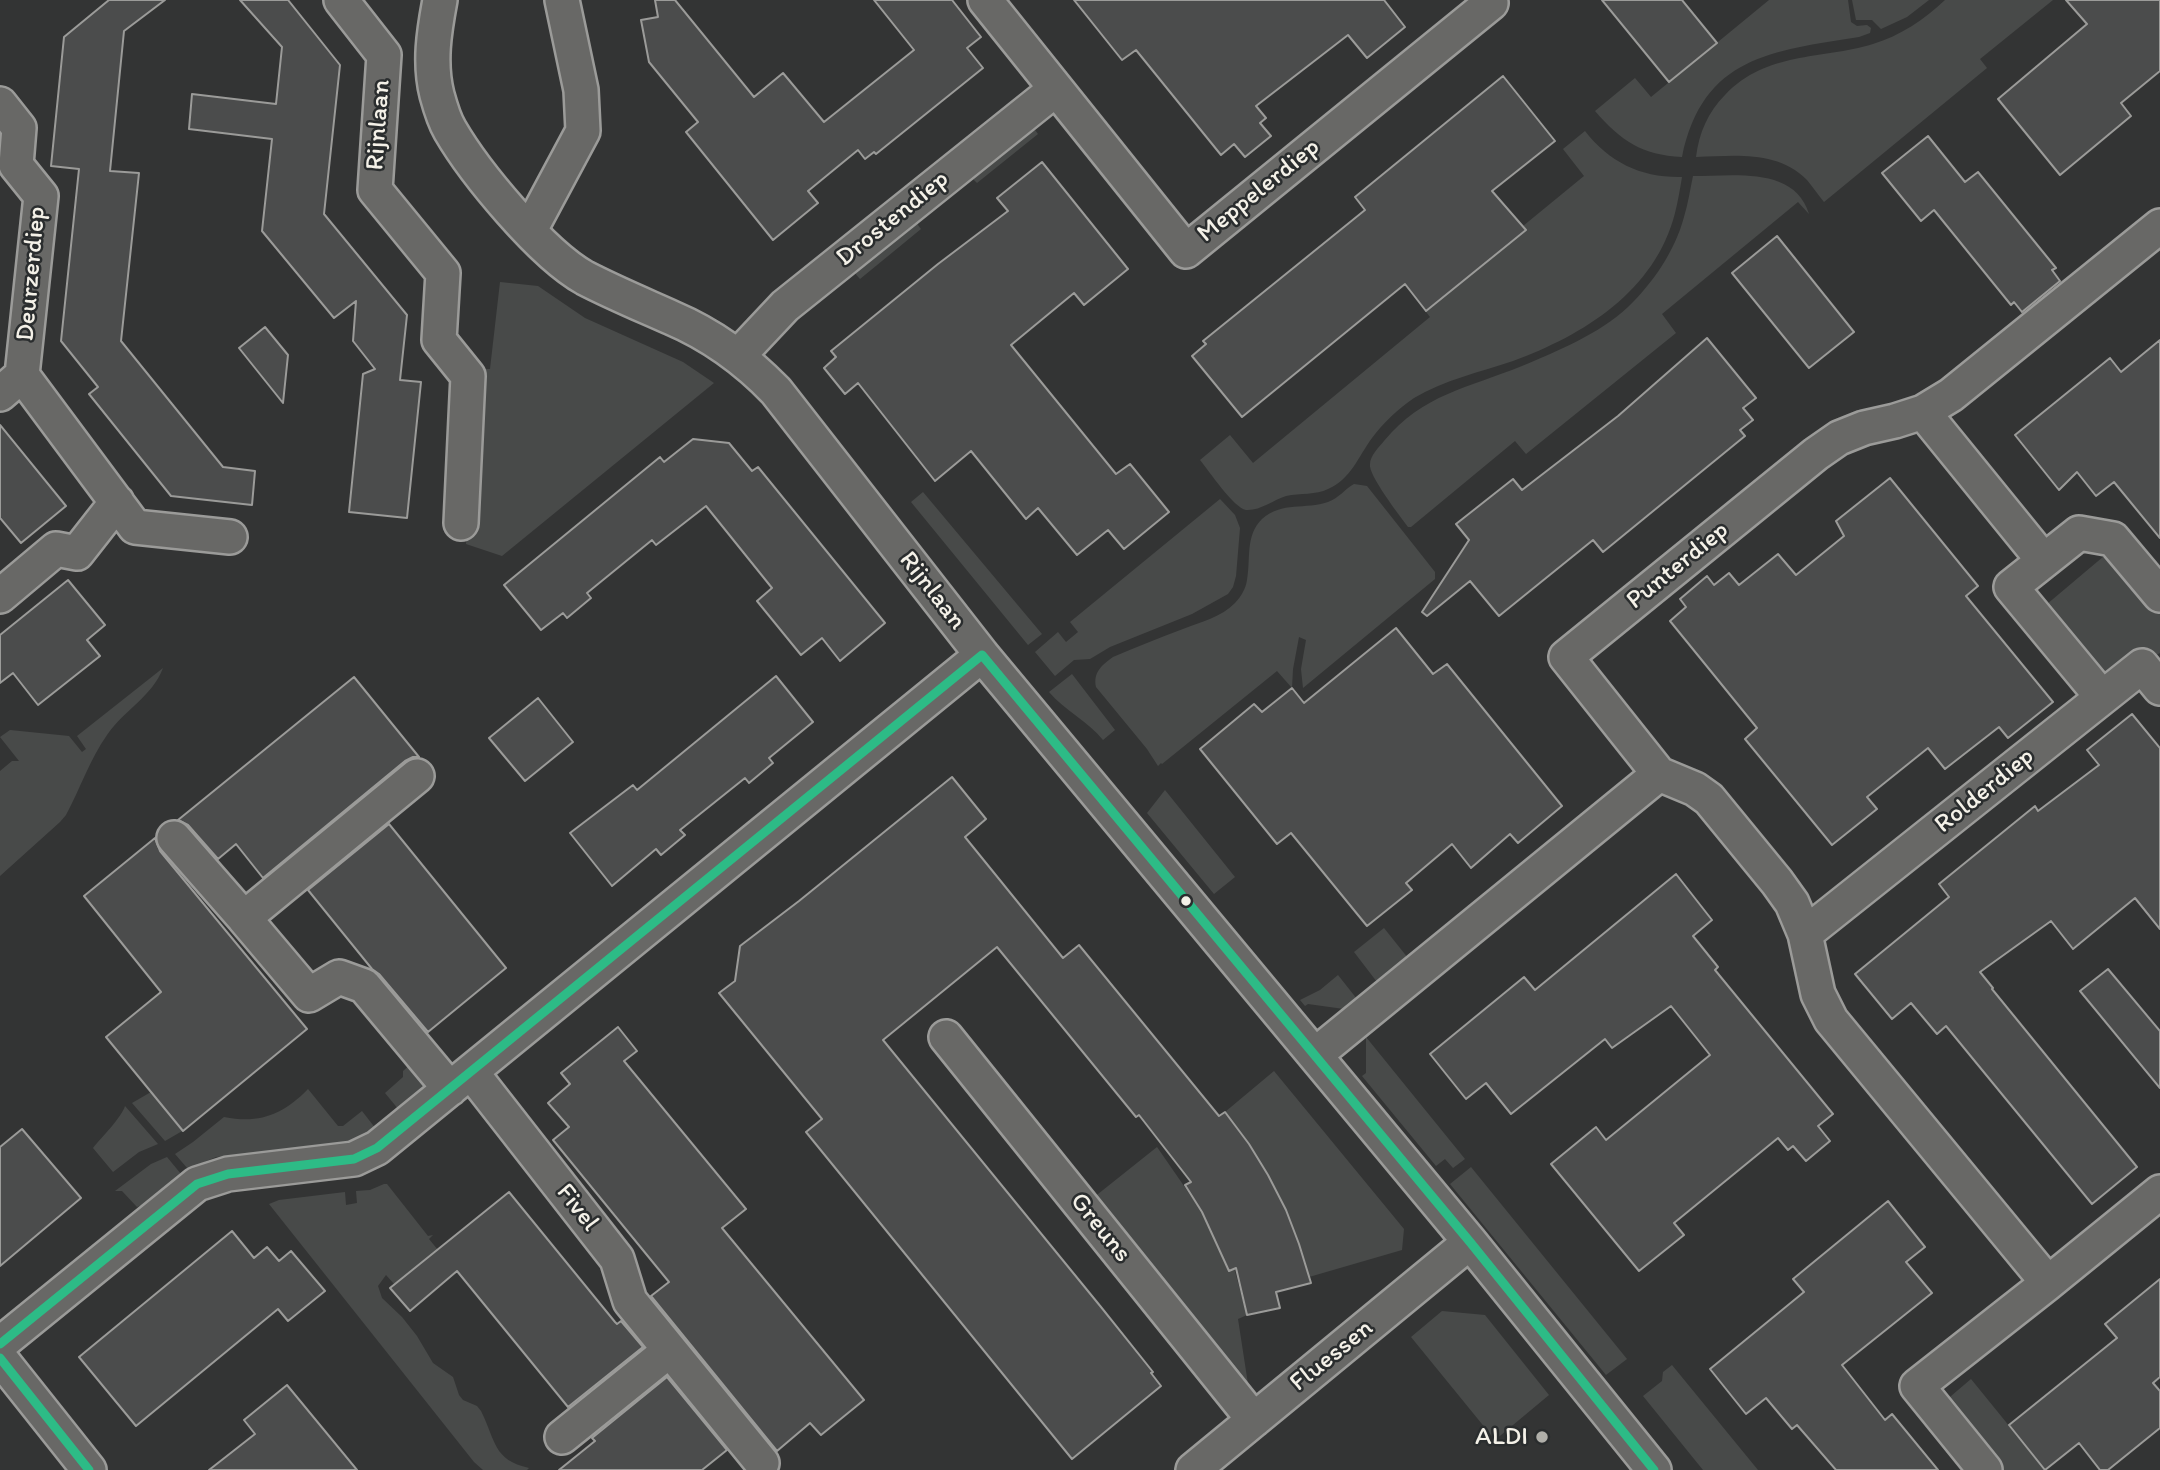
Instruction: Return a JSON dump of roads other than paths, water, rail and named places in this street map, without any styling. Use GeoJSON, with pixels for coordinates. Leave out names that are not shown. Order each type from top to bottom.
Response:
{"type":"FeatureCollection","features":[{"type":"Feature","properties":{"kind":"street","name":"Rijnlaan"},"geometry":{"type":"LineString","coordinates":[[341,0],[384,55],[375,190],[443,273],[439,340],[468,376],[461,523]]}},
{"type":"Feature","properties":{"kind":"street","name":"Rijnlaan"},"geometry":{"type":"LineString","coordinates":[[440,0],[432,51],[437,94],[449,128],[478,170],[530,230],[565,264],[624,297],[675,319],[738,356],[776,391],[982,655],[1471,1242],[1654,1470]]}},
{"type":"Feature","properties":{"kind":"street"},"geometry":{"type":"LineString","coordinates":[[530,230],[583,131],[581,90],[562,0]]}},
{"type":"Feature","properties":{"kind":"street"},"geometry":{"type":"LineString","coordinates":[[985,0],[1056,89]]}},
{"type":"Feature","properties":{"kind":"street","name":"Meppelerdiep"},"geometry":{"type":"LineString","coordinates":[[1056,89],[1186,251],[1491,3],[1489,0]]}},
{"type":"Feature","properties":{"kind":"street","name":"Drostendiep"},"geometry":{"type":"LineString","coordinates":[[738,356],[785,306],[1056,89]]}},
{"type":"Feature","properties":{"kind":"street","name":"Deurzerdiep"},"geometry":{"type":"LineString","coordinates":[[0,104],[19,128],[16,165],[41,196],[11,385],[117,502],[135,527],[230,537]]}},
{"type":"Feature","properties":{"kind":"street","name":"Punterdiep"},"geometry":{"type":"LineString","coordinates":[[1659,774],[1566,657],[1816,454],[1839,438],[1864,428],[1923,412],[1974,378],[2160,226]]}},
{"type":"Feature","properties":{"kind":"street"},"geometry":{"type":"LineString","coordinates":[[1923,412],[2044,561]]}},
{"type":"Feature","properties":{"kind":"street"},"geometry":{"type":"LineString","coordinates":[[0,596],[56,549],[78,553],[117,502]]}},
{"type":"Feature","properties":{"kind":"street"},"geometry":{"type":"LineString","coordinates":[[2102,697],[2011,587],[2079,533],[2113,539],[2160,595]]}},
{"type":"Feature","properties":{"kind":"street"},"geometry":{"type":"LineString","coordinates":[[89,1470],[4,1338],[197,1184],[228,1174],[354,1159],[377,1148],[982,655]]}},
{"type":"Feature","properties":{"kind":"street","name":"Rolderdiep"},"geometry":{"type":"LineString","coordinates":[[1805,934],[2141,666],[2160,688]]}},
{"type":"Feature","properties":{"kind":"street"},"geometry":{"type":"LineString","coordinates":[[1315,1055],[1659,774],[1695,789],[1709,799],[1777,882],[1792,903],[1805,934],[1818,993],[1831,1020],[2048,1283]]}},
{"type":"Feature","properties":{"kind":"street"},"geometry":{"type":"LineString","coordinates":[[244,918],[417,776]]}},
{"type":"Feature","properties":{"kind":"street","name":"Fivel"},"geometry":{"type":"LineString","coordinates":[[174,838],[309,995],[339,977],[364,986],[461,1080],[617,1259],[630,1301],[762,1463]]}},
{"type":"Feature","properties":{"kind":"street","name":"Greuns"},"geometry":{"type":"LineString","coordinates":[[946,1037],[1254,1420]]}},
{"type":"Feature","properties":{"kind":"street"},"geometry":{"type":"LineString","coordinates":[[1985,1470],[1917,1386],[2160,1192]]}},
{"type":"Feature","properties":{"kind":"street","name":"Fluessen"},"geometry":{"type":"LineString","coordinates":[[1193,1470],[1471,1242]]}},
{"type":"Feature","properties":{"kind":"street"},"geometry":{"type":"LineString","coordinates":[[562,1437],[670,1350]]}},
{"type":"Feature","properties":{"kind":"place","name":"ALDI"},"geometry":{"type":"Point","coordinates":[1542,1437]}}]}
